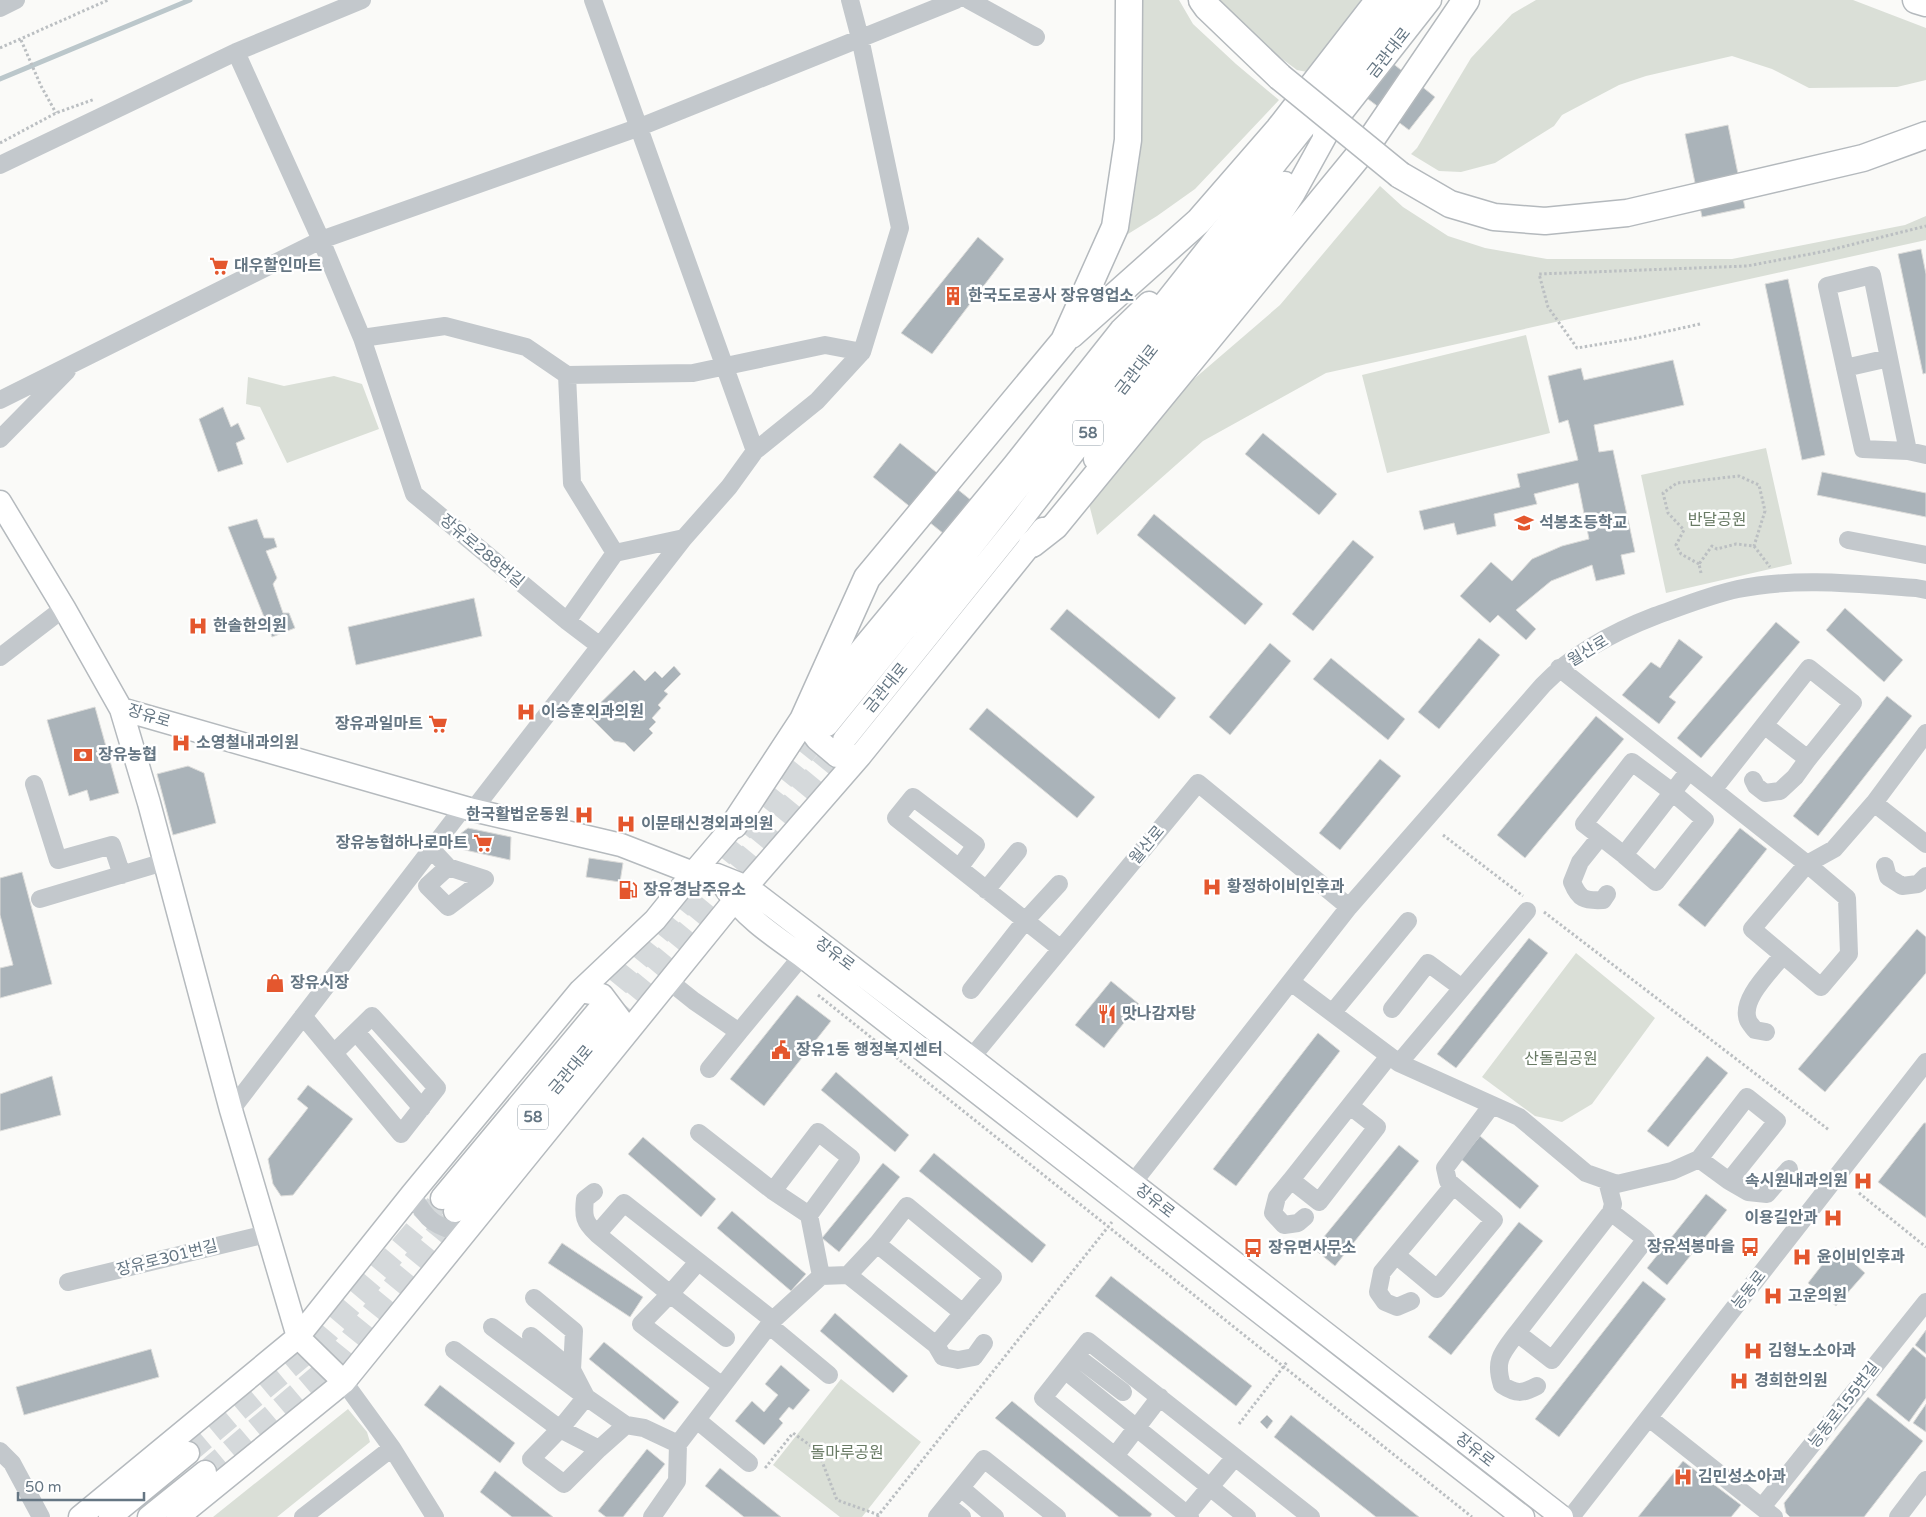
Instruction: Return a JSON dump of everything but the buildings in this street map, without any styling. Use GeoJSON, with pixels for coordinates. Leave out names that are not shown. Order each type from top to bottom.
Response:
{"type":"FeatureCollection","features":[{"type":"Feature","properties":{"kind":"highway"},"geometry":{"type":"LineString","coordinates":[[1064,341],[1115,227],[1128,140],[1129,0]]}},
{"type":"Feature","properties":{"kind":"highway"},"geometry":{"type":"LineString","coordinates":[[1202,0],[1280,77],[1400,175],[1450,204],[1494,218],[1544,221],[1636,211],[1863,158],[1926,135]]}},
{"type":"Feature","properties":{"kind":"highway"},"geometry":{"type":"LineString","coordinates":[[734,826],[815,722],[867,578],[1064,341],[1199,220],[1279,129],[1379,0]]}},
{"type":"Feature","properties":{"kind":"highway"},"geometry":{"type":"LineString","coordinates":[[1916,0],[1926,4]]}},
{"type":"Feature","properties":{"kind":"highway"},"geometry":{"type":"LineString","coordinates":[[1032,544],[1055,526],[1368,144],[1465,2]]}},
{"type":"Feature","properties":{"kind":"main road","name":"금관대로"},"geometry":{"type":"LineString","coordinates":[[815,722],[1014,464],[1121,330],[1164,289],[1257,188],[1405,0]]}},
{"type":"Feature","properties":{"kind":"main road","name":"금관대로"},"geometry":{"type":"LineString","coordinates":[[844,740],[1019,523],[1150,353],[1430,0]]}},
{"type":"Feature","properties":{"kind":"main road"},"geometry":{"type":"LineString","coordinates":[[178,1517],[344,1382],[465,1234],[612,1022],[669,981],[860,756],[1032,544],[1168,361],[1267,235],[1294,194],[1331,126]]}},
{"type":"Feature","properties":{"kind":"main road","name":"장유로"},"geometry":{"type":"LineString","coordinates":[[0,502],[64,608],[121,709],[468,809],[621,846],[692,873],[717,875],[971,1058],[1562,1517]]}},
{"type":"Feature","properties":{"kind":"main road"},"geometry":{"type":"LineString","coordinates":[[121,709],[231,1110],[266,1234],[298,1337],[344,1382]]}},
{"type":"Feature","properties":{"kind":"main road"},"geometry":{"type":"LineString","coordinates":[[815,722],[817,738],[837,756],[860,756]]}},
{"type":"Feature","properties":{"kind":"main road"},"geometry":{"type":"LineString","coordinates":[[80,1517],[298,1337],[412,1194],[580,991],[655,920],[692,873],[734,826]]}},
{"type":"Feature","properties":{"kind":"main road","name":"장유로"},"geometry":{"type":"LineString","coordinates":[[741,894],[759,925],[802,956],[1115,1212],[1523,1517]]}},
{"type":"Feature","properties":{"kind":"main road"},"geometry":{"type":"LineString","coordinates":[[580,991],[602,994],[612,1007],[612,1022]]}},
{"type":"Feature","properties":{"kind":"main road","name":"금관대로"},"geometry":{"type":"LineString","coordinates":[[448,1204],[612,1022]]}},
{"type":"Feature","properties":{"kind":"main road"},"geometry":{"type":"LineString","coordinates":[[110,1517],[188,1453]]}},
{"type":"Feature","properties":{"kind":"main road"},"geometry":{"type":"LineString","coordinates":[[149,1517],[205,1472]]}},
{"type":"Feature","properties":{"kind":"street"},"geometry":{"type":"LineString","coordinates":[[0,8],[16,0]]}},
{"type":"Feature","properties":{"kind":"street"},"geometry":{"type":"LineString","coordinates":[[0,165],[236,52],[362,0]]}},
{"type":"Feature","properties":{"kind":"street"},"geometry":{"type":"LineString","coordinates":[[593,0],[755,451]]}},
{"type":"Feature","properties":{"kind":"street"},"geometry":{"type":"LineString","coordinates":[[231,1110],[431,849],[468,809],[600,646],[684,538],[729,487],[755,451],[817,401],[862,352],[900,228],[860,38],[850,0]]}},
{"type":"Feature","properties":{"kind":"street"},"geometry":{"type":"LineString","coordinates":[[0,400],[321,240],[640,127],[956,0]]}},
{"type":"Feature","properties":{"kind":"street"},"geometry":{"type":"LineString","coordinates":[[969,0],[1036,37]]}},
{"type":"Feature","properties":{"kind":"street","name":"장유로288번길"},"geometry":{"type":"LineString","coordinates":[[236,52],[321,240],[362,338],[414,494],[566,621],[600,646]]}},
{"type":"Feature","properties":{"kind":"street"},"geometry":{"type":"LineString","coordinates":[[1908,451],[1872,275],[1827,286],[1863,449],[1908,451],[1926,455]]}},
{"type":"Feature","properties":{"kind":"street"},"geometry":{"type":"LineString","coordinates":[[362,338],[445,326],[526,348],[567,375],[693,373],[824,345],[862,352]]}},
{"type":"Feature","properties":{"kind":"street"},"geometry":{"type":"LineString","coordinates":[[1845,368],[1889,358]]}},
{"type":"Feature","properties":{"kind":"street"},"geometry":{"type":"LineString","coordinates":[[0,439],[78,360]]}},
{"type":"Feature","properties":{"kind":"street"},"geometry":{"type":"LineString","coordinates":[[567,375],[572,483],[615,553]]}},
{"type":"Feature","properties":{"kind":"street"},"geometry":{"type":"LineString","coordinates":[[566,621],[615,553],[684,538]]}},
{"type":"Feature","properties":{"kind":"street"},"geometry":{"type":"LineString","coordinates":[[1848,540],[1926,555]]}},
{"type":"Feature","properties":{"kind":"street","name":"월산로"},"geometry":{"type":"LineString","coordinates":[[1115,1212],[1132,1184],[1349,907],[1559,668],[1591,646],[1638,623],[1704,598],[1740,589],[1792,583],[1847,583],[1926,590]]}},
{"type":"Feature","properties":{"kind":"street"},"geometry":{"type":"LineString","coordinates":[[0,657],[64,608]]}},
{"type":"Feature","properties":{"kind":"street"},"geometry":{"type":"LineString","coordinates":[[1559,668],[1807,864],[1847,898],[1849,954],[1821,987],[1752,929],[1807,864],[1834,849],[1874,803],[1926,734]]}},
{"type":"Feature","properties":{"kind":"street"},"geometry":{"type":"LineString","coordinates":[[1713,790],[1809,668],[1853,703],[1795,777],[1780,791],[1766,793],[1756,786],[1753,780]]}},
{"type":"Feature","properties":{"kind":"street"},"geometry":{"type":"LineString","coordinates":[[1764,724],[1808,760]]}},
{"type":"Feature","properties":{"kind":"street"},"geometry":{"type":"LineString","coordinates":[[1632,762],[1705,820],[1656,882],[1600,837],[1584,824],[1632,762]]}},
{"type":"Feature","properties":{"kind":"street"},"geometry":{"type":"LineString","coordinates":[[1624,855],[1689,771]]}},
{"type":"Feature","properties":{"kind":"street"},"geometry":{"type":"LineString","coordinates":[[34,784],[58,860],[112,844],[122,874]]}},
{"type":"Feature","properties":{"kind":"street","name":"월산로"},"geometry":{"type":"LineString","coordinates":[[971,1058],[1198,784],[1349,907]]}},
{"type":"Feature","properties":{"kind":"street"},"geometry":{"type":"LineString","coordinates":[[1874,803],[1926,844]]}},
{"type":"Feature","properties":{"kind":"street"},"geometry":{"type":"LineString","coordinates":[[1600,837],[1580,862],[1572,882],[1577,894],[1589,900],[1603,900],[1607,894]]}},
{"type":"Feature","properties":{"kind":"street"},"geometry":{"type":"LineString","coordinates":[[431,849],[448,867]]}},
{"type":"Feature","properties":{"kind":"street"},"geometry":{"type":"LineString","coordinates":[[986,890],[1018,851]]}},
{"type":"Feature","properties":{"kind":"street"},"geometry":{"type":"LineString","coordinates":[[40,899],[164,862]]}},
{"type":"Feature","properties":{"kind":"street"},"geometry":{"type":"LineString","coordinates":[[1885,866],[1888,877],[1902,886],[1918,884],[1926,876]]}},
{"type":"Feature","properties":{"kind":"street"},"geometry":{"type":"LineString","coordinates":[[959,868],[1061,949]]}},
{"type":"Feature","properties":{"kind":"street"},"geometry":{"type":"LineString","coordinates":[[971,990],[1025,921],[1059,884]]}},
{"type":"Feature","properties":{"kind":"street"},"geometry":{"type":"LineString","coordinates":[[1305,1217],[1298,1223],[1284,1225],[1273,1213],[1277,1197],[1350,1106],[1462,988],[1531,906]]}},
{"type":"Feature","properties":{"kind":"street"},"geometry":{"type":"LineString","coordinates":[[1333,1012],[1408,921]]}},
{"type":"Feature","properties":{"kind":"street"},"geometry":{"type":"LineString","coordinates":[[1766,1032],[1755,1030],[1748,1020],[1746,1005],[1757,987],[1783,955]]}},
{"type":"Feature","properties":{"kind":"street"},"geometry":{"type":"LineString","coordinates":[[709,1069],[802,956]]}},
{"type":"Feature","properties":{"kind":"street"},"geometry":{"type":"LineString","coordinates":[[1392,1009],[1428,963],[1462,988]]}},
{"type":"Feature","properties":{"kind":"street"},"geometry":{"type":"LineString","coordinates":[[669,981],[739,1032]]}},
{"type":"Feature","properties":{"kind":"street"},"geometry":{"type":"LineString","coordinates":[[1291,982],[1394,1060],[1519,1117],[1586,1173],[1617,1184],[1672,1171],[1699,1160],[1747,1097],[1777,1121],[1729,1181]]}},
{"type":"Feature","properties":{"kind":"street"},"geometry":{"type":"LineString","coordinates":[[303,1016],[334,1053],[402,1134],[437,1088],[372,1016],[334,1053]]}},
{"type":"Feature","properties":{"kind":"street"},"geometry":{"type":"LineString","coordinates":[[356,1032],[422,1108]]}},
{"type":"Feature","properties":{"kind":"street","name":"능동로"},"geometry":{"type":"LineString","coordinates":[[1572,1517],[1925,1066]]}},
{"type":"Feature","properties":{"kind":"street"},"geometry":{"type":"LineString","coordinates":[[1396,1255],[1437,1289],[1494,1220],[1448,1181],[1446,1168],[1492,1105]]}},
{"type":"Feature","properties":{"kind":"street"},"geometry":{"type":"LineString","coordinates":[[1291,1180],[1318,1202],[1377,1127],[1350,1106]]}},
{"type":"Feature","properties":{"kind":"street"},"geometry":{"type":"LineString","coordinates":[[773,1191],[818,1132],[851,1158],[809,1215]]}},
{"type":"Feature","properties":{"kind":"street"},"geometry":{"type":"LineString","coordinates":[[699,1133],[773,1191],[809,1215],[821,1276]]}},
{"type":"Feature","properties":{"kind":"street"},"geometry":{"type":"LineString","coordinates":[[1699,1160],[1748,1192],[1767,1194],[1789,1169]]}},
{"type":"Feature","properties":{"kind":"street"},"geometry":{"type":"LineString","coordinates":[[1537,1386],[1528,1391],[1513,1392],[1502,1385],[1498,1372],[1500,1355],[1611,1212],[1613,1204],[1607,1180]]}},
{"type":"Feature","properties":{"kind":"street"},"geometry":{"type":"LineString","coordinates":[[1410,1301],[1397,1307],[1385,1302],[1378,1292],[1382,1272],[1453,1186]]}},
{"type":"Feature","properties":{"kind":"street"},"geometry":{"type":"LineString","coordinates":[[594,1192],[585,1199],[583,1212],[588,1225],[726,1338]]}},
{"type":"Feature","properties":{"kind":"street"},"geometry":{"type":"LineString","coordinates":[[412,1194],[423,1214],[438,1226],[465,1234]]}},
{"type":"Feature","properties":{"kind":"street"},"geometry":{"type":"LineString","coordinates":[[597,1234],[624,1202],[771,1323],[829,1375]]}},
{"type":"Feature","properties":{"kind":"street"},"geometry":{"type":"LineString","coordinates":[[848,1275],[877,1244],[907,1206],[993,1277],[936,1345]]}},
{"type":"Feature","properties":{"kind":"street"},"geometry":{"type":"LineString","coordinates":[[1517,1333],[1552,1360],[1646,1239],[1611,1212]]}},
{"type":"Feature","properties":{"kind":"street","name":"장유로301번길"},"geometry":{"type":"LineString","coordinates":[[68,1282],[266,1234]]}},
{"type":"Feature","properties":{"kind":"street"},"geometry":{"type":"LineString","coordinates":[[877,1244],[963,1313]]}},
{"type":"Feature","properties":{"kind":"street"},"geometry":{"type":"LineString","coordinates":[[698,1262],[641,1324],[722,1386]]}},
{"type":"Feature","properties":{"kind":"street"},"geometry":{"type":"LineString","coordinates":[[652,1517],[676,1481],[678,1444],[771,1323],[821,1276],[848,1275],[936,1345],[943,1357],[958,1360],[974,1357],[984,1343]]}},
{"type":"Feature","properties":{"kind":"street"},"geometry":{"type":"LineString","coordinates":[[534,1298],[574,1331],[572,1370]]}},
{"type":"Feature","properties":{"kind":"street","name":"능동로155번길"},"geometry":{"type":"LineString","coordinates":[[1768,1512],[1926,1302]]}},
{"type":"Feature","properties":{"kind":"street"},"geometry":{"type":"LineString","coordinates":[[492,1327],[626,1425],[644,1428],[678,1444]]}},
{"type":"Feature","properties":{"kind":"street"},"geometry":{"type":"LineString","coordinates":[[531,1336],[572,1370],[586,1397]]}},
{"type":"Feature","properties":{"kind":"street"},"geometry":{"type":"LineString","coordinates":[[1234,1457],[1187,1516],[1043,1398],[1088,1341],[1311,1517]]}},
{"type":"Feature","properties":{"kind":"street"},"geometry":{"type":"LineString","coordinates":[[454,1350],[560,1429],[599,1449]]}},
{"type":"Feature","properties":{"kind":"street"},"geometry":{"type":"LineString","coordinates":[[1076,1356],[1122,1392]]}},
{"type":"Feature","properties":{"kind":"street"},"geometry":{"type":"LineString","coordinates":[[1066,1371],[1247,1517]]}},
{"type":"Feature","properties":{"kind":"street"},"geometry":{"type":"LineString","coordinates":[[344,1382],[392,1448],[435,1517]]}},
{"type":"Feature","properties":{"kind":"street"},"geometry":{"type":"LineString","coordinates":[[586,1397],[560,1429],[531,1458],[564,1484],[626,1425]]}},
{"type":"Feature","properties":{"kind":"street"},"geometry":{"type":"LineString","coordinates":[[1115,1456],[1160,1397]]}},
{"type":"Feature","properties":{"kind":"street"},"geometry":{"type":"LineString","coordinates":[[1649,1418],[1768,1512]]}},
{"type":"Feature","properties":{"kind":"street"},"geometry":{"type":"LineString","coordinates":[[697,1420],[755,1462]]}},
{"type":"Feature","properties":{"kind":"street"},"geometry":{"type":"LineString","coordinates":[[303,1517],[392,1448]]}},
{"type":"Feature","properties":{"kind":"street"},"geometry":{"type":"LineString","coordinates":[[0,1451],[12,1463],[42,1517]]}},
{"type":"Feature","properties":{"kind":"street"},"geometry":{"type":"LineString","coordinates":[[962,1517],[942,1511],[984,1459],[1057,1517]]}},
{"type":"Feature","properties":{"kind":"street"},"geometry":{"type":"LineString","coordinates":[[1898,1517],[1926,1480]]}},
{"type":"Feature","properties":{"kind":"street"},"geometry":{"type":"LineString","coordinates":[[961,1488],[995,1517]]}},
{"type":"Feature","properties":{"kind":"path"},"geometry":{"type":"LineString","coordinates":[[0,48],[108,0]]}},
{"type":"Feature","properties":{"kind":"path"},"geometry":{"type":"LineString","coordinates":[[21,40],[41,86],[56,114]]}},
{"type":"Feature","properties":{"kind":"path"},"geometry":{"type":"LineString","coordinates":[[1700,324],[1637,338],[1577,348],[1548,307],[1539,274],[1747,266],[1826,251],[1926,226]]}},
{"type":"Feature","properties":{"kind":"path"},"geometry":{"type":"LineString","coordinates":[[1699,564],[1681,554],[1676,545],[1684,530],[1668,513],[1663,493],[1677,483],[1739,476],[1759,484],[1765,511],[1754,546]]}},
{"type":"Feature","properties":{"kind":"path"},"geometry":{"type":"LineString","coordinates":[[1701,573],[1699,564],[1712,546],[1717,550],[1736,544],[1754,546],[1770,568]]}},
{"type":"Feature","properties":{"kind":"path"},"geometry":{"type":"LineString","coordinates":[[1443,835],[1531,906],[1829,1130]]}},
{"type":"Feature","properties":{"kind":"path"},"geometry":{"type":"LineString","coordinates":[[813,991],[1472,1517]]}},
{"type":"Feature","properties":{"kind":"path"},"geometry":{"type":"LineString","coordinates":[[1859,1193],[1926,1247]]}},
{"type":"Feature","properties":{"kind":"path"},"geometry":{"type":"LineString","coordinates":[[755,1462],[766,1467],[793,1433],[818,1451],[837,1500],[878,1516],[1108,1226],[1115,1212]]}},
{"type":"Feature","properties":{"kind":"path"},"geometry":{"type":"LineString","coordinates":[[1239,1424],[1287,1362]]}},
{"type":"Feature","properties":{"kind":"green space"},"geometry":{"type":"Polygon","coordinates":[[[1139,0],[1179,0],[1193,24],[1279,100],[1195,189],[1128,234],[1140,156],[1139,0]]]}},
{"type":"Feature","properties":{"kind":"green space"},"geometry":{"type":"Polygon","coordinates":[[[1218,0],[1361,0],[1307,72],[1297,70],[1250,35],[1218,0]]]}},
{"type":"Feature","properties":{"kind":"green space"},"geometry":{"type":"Polygon","coordinates":[[[1536,0],[1853,0],[1926,28],[1926,80],[1897,87],[1809,88],[1772,69],[1732,56],[1646,76],[1619,85],[1562,115],[1554,126],[1495,163],[1461,172],[1439,171],[1411,154],[1417,148],[1471,58],[1512,14],[1536,0]]]}},
{"type":"Feature","properties":{"kind":"green space"},"geometry":{"type":"Polygon","coordinates":[[[1380,186],[1403,207],[1448,236],[1485,248],[1547,259],[1732,259],[1905,225],[1926,216],[1926,240],[1326,373],[1203,441],[1097,535],[1089,504],[1180,391],[1280,305],[1380,186]]]}},
{"type":"Feature","properties":{"kind":"green space"},"geometry":{"type":"Polygon","coordinates":[[[1526,335],[1550,433],[1387,473],[1362,375],[1526,335]]]}},
{"type":"Feature","properties":{"kind":"green space"},"geometry":{"type":"Polygon","coordinates":[[[334,376],[362,384],[379,429],[287,463],[260,407],[246,404],[248,377],[284,386],[334,376]]]}},
{"type":"Feature","properties":{"kind":"green space","name":"반달공원"},"geometry":{"type":"Polygon","coordinates":[[[1766,448],[1792,564],[1666,593],[1641,475],[1766,448]]]}},
{"type":"Feature","properties":{"kind":"green space","name":"산돌림공원"},"geometry":{"type":"Polygon","coordinates":[[[1576,953],[1655,1018],[1592,1104],[1562,1122],[1535,1116],[1482,1077],[1576,953]]]}},
{"type":"Feature","properties":{"kind":"green space","name":"돌마루공원"},"geometry":{"type":"Polygon","coordinates":[[[841,1379],[921,1442],[862,1517],[840,1517],[773,1465],[841,1379]]]}},
{"type":"Feature","properties":{"kind":"green space"},"geometry":{"type":"Polygon","coordinates":[[[348,1409],[367,1432],[370,1442],[277,1517],[213,1517],[348,1409]]]}},
{"type":"Feature","properties":{"kind":"waterway"},"geometry":{"type":"LineString","coordinates":[[0,79],[190,0]]}},
{"type":"Feature","properties":{"kind":"tunnel"},"geometry":{"type":"LineString","coordinates":[[597,1012],[827,725]]}},
{"type":"Feature","properties":{"kind":"tunnel"},"geometry":{"type":"LineString","coordinates":[[611,1022],[844,740]]}},
{"type":"Feature","properties":{"kind":"tunnel"},"geometry":{"type":"LineString","coordinates":[[188,1453],[322,1340],[442,1198]]}},
{"type":"Feature","properties":{"kind":"tunnel"},"geometry":{"type":"LineString","coordinates":[[205,1472],[325,1370],[455,1211]]}},
{"type":"Feature","properties":{"kind":"place","name":"대우할인마트"},"geometry":{"type":"Point","coordinates":[219,266]}},
{"type":"Feature","properties":{"kind":"place","name":"한국도로공사 장유영업소"},"geometry":{"type":"Point","coordinates":[953,296]}},
{"type":"Feature","properties":{"kind":"place","name":"석봉초등학교"},"geometry":{"type":"Point","coordinates":[1524,523]}},
{"type":"Feature","properties":{"kind":"place","name":"한솔한의원"},"geometry":{"type":"Point","coordinates":[198,626]}},
{"type":"Feature","properties":{"kind":"place","name":"이승훈외과의원"},"geometry":{"type":"Point","coordinates":[526,712]}},
{"type":"Feature","properties":{"kind":"place","name":"장유과일마트"},"geometry":{"type":"Point","coordinates":[438,724]}},
{"type":"Feature","properties":{"kind":"place","name":"소영철내과의원"},"geometry":{"type":"Point","coordinates":[181,743]}},
{"type":"Feature","properties":{"kind":"place","name":"장유농협"},"geometry":{"type":"Point","coordinates":[83,755]}},
{"type":"Feature","properties":{"kind":"place","name":"한국활법운동원"},"geometry":{"type":"Point","coordinates":[584,815]}},
{"type":"Feature","properties":{"kind":"place","name":"이문태신경외과의원"},"geometry":{"type":"Point","coordinates":[626,824]}},
{"type":"Feature","properties":{"kind":"place","name":"장유농협하나로마트"},"geometry":{"type":"Point","coordinates":[483,843]}},
{"type":"Feature","properties":{"kind":"place","name":"황정하이비인후과"},"geometry":{"type":"Point","coordinates":[1212,887]}},
{"type":"Feature","properties":{"kind":"place","name":"장유경남주유소"},"geometry":{"type":"Point","coordinates":[628,890]}},
{"type":"Feature","properties":{"kind":"place","name":"장유시장"},"geometry":{"type":"Point","coordinates":[275,983]}},
{"type":"Feature","properties":{"kind":"place","name":"맛나감자탕"},"geometry":{"type":"Point","coordinates":[1107,1014]}},
{"type":"Feature","properties":{"kind":"place","name":"장유1동 행정복지센터"},"geometry":{"type":"Point","coordinates":[781,1050]}},
{"type":"Feature","properties":{"kind":"place","name":"속시원내과의원"},"geometry":{"type":"Point","coordinates":[1863,1181]}},
{"type":"Feature","properties":{"kind":"place","name":"이용길안과"},"geometry":{"type":"Point","coordinates":[1833,1218]}},
{"type":"Feature","properties":{"kind":"place","name":"장유석봉마을"},"geometry":{"type":"Point","coordinates":[1750,1247]}},
{"type":"Feature","properties":{"kind":"place","name":"장유면사무소"},"geometry":{"type":"Point","coordinates":[1253,1248]}},
{"type":"Feature","properties":{"kind":"place","name":"윤이비인후과"},"geometry":{"type":"Point","coordinates":[1802,1257]}},
{"type":"Feature","properties":{"kind":"place","name":"고운의원"},"geometry":{"type":"Point","coordinates":[1773,1296]}},
{"type":"Feature","properties":{"kind":"place","name":"김형노소아과"},"geometry":{"type":"Point","coordinates":[1753,1351]}},
{"type":"Feature","properties":{"kind":"place","name":"경희한의원"},"geometry":{"type":"Point","coordinates":[1739,1381]}},
{"type":"Feature","properties":{"kind":"place","name":"김민성소아과"},"geometry":{"type":"Point","coordinates":[1683,1477]}}]}
